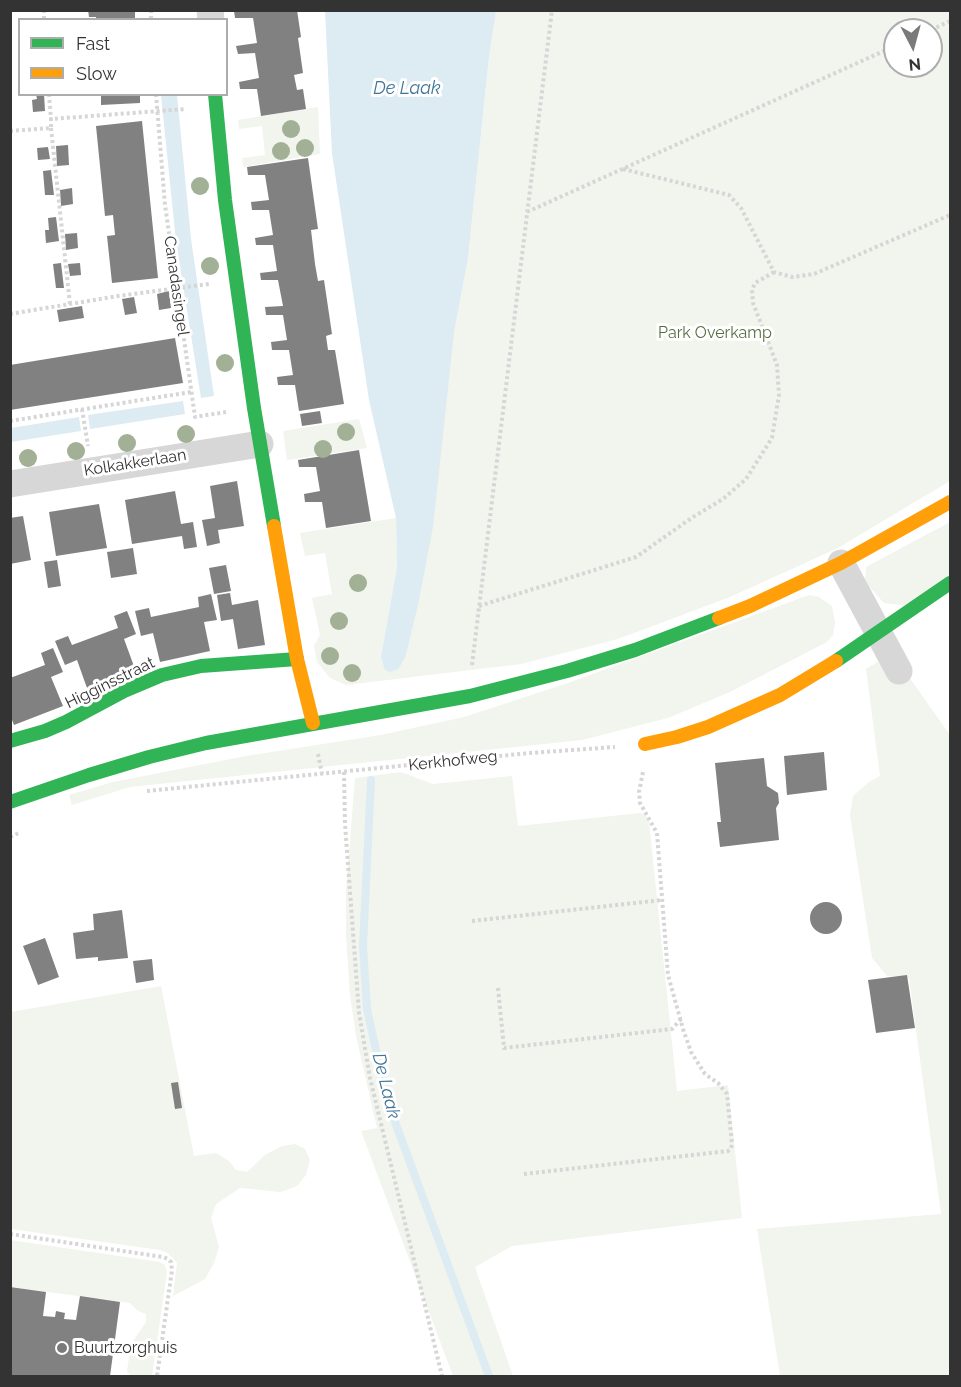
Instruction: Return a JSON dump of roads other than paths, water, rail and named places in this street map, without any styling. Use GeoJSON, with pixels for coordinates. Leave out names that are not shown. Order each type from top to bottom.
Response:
{"type":"FeatureCollection","features":[{"type":"Feature","properties":{"kind":"street"},"geometry":{"type":"LineString","coordinates":[[215,96],[225,200],[254,408],[297,659],[313,723]]}},
{"type":"Feature","properties":{"kind":"street","name":"Kolkakkerlaan"},"geometry":{"type":"LineString","coordinates":[[10,483],[260,444]]}},
{"type":"Feature","properties":{"kind":"street"},"geometry":{"type":"LineString","coordinates":[[10,802],[89,775],[206,743],[470,696],[567,672],[635,650],[750,606],[841,563],[951,502]]}},
{"type":"Feature","properties":{"kind":"street"},"geometry":{"type":"LineString","coordinates":[[841,563],[898,671]]}},
{"type":"Feature","properties":{"kind":"street"},"geometry":{"type":"LineString","coordinates":[[649,743],[708,727],[755,707],[815,675],[951,583]]}},
{"type":"Feature","properties":{"kind":"street","name":"Higginsstraat"},"geometry":{"type":"LineString","coordinates":[[10,741],[66,722],[131,687],[162,675],[201,666],[297,659]]}},
{"type":"Feature","properties":{"kind":"water","name":"De Laak"},"geometry":{"type":"Polygon","coordinates":[[[325,11],[496,11],[468,258],[454,333],[433,527],[405,658],[398,669],[390,672],[385,670],[381,657],[397,567],[396,518],[369,400],[332,153],[325,11]]]}},
{"type":"Feature","properties":{"kind":"water"},"geometry":{"type":"Polygon","coordinates":[[[161,96],[177,96],[191,239],[214,396],[201,398],[176,241],[161,96]]]}},
{"type":"Feature","properties":{"kind":"water"},"geometry":{"type":"Polygon","coordinates":[[[183,401],[185,414],[90,429],[88,415],[183,401]]]}},
{"type":"Feature","properties":{"kind":"water"},"geometry":{"type":"Polygon","coordinates":[[[79,417],[81,431],[11,442],[11,428],[79,417]]]}},
{"type":"Feature","properties":{"kind":"waterway","name":"De Laak"},"geometry":{"type":"LineString","coordinates":[[371,780],[363,946],[367,1009],[395,1122],[489,1376]]}},
{"type":"Feature","properties":{"kind":"place","name":"Buurtzorghuis"},"geometry":{"type":"Point","coordinates":[62,1348]}},
{"type":"Feature","properties":{"kind":"park label","name":"Park Overkamp"},"geometry":{"type":"Point","coordinates":[715,333]}}]}
